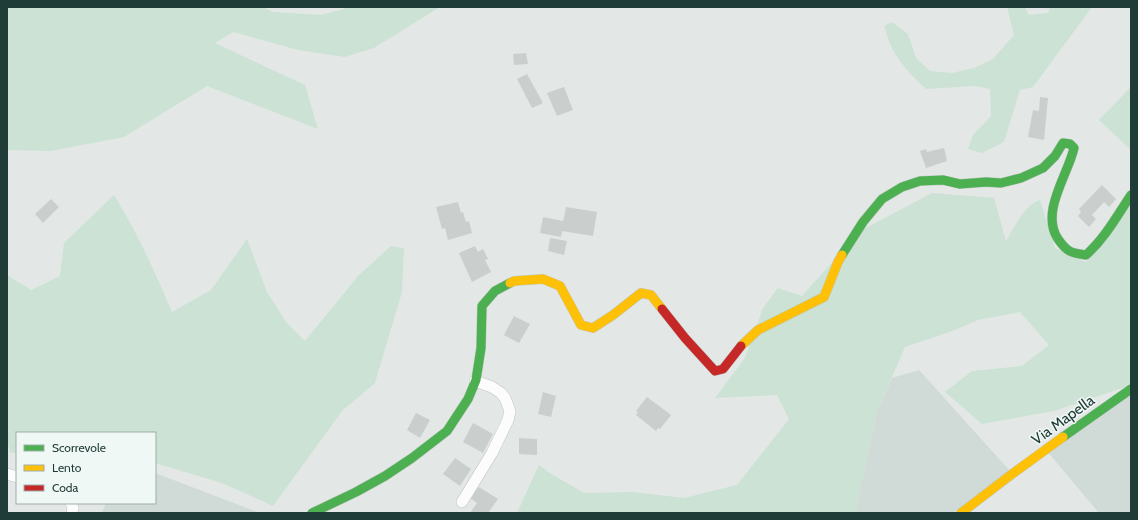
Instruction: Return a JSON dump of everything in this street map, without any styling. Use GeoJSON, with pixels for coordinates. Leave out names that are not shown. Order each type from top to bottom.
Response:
{"type":"FeatureCollection","features":[{"type":"Feature","properties":{"kind":"street"},"geometry":{"type":"LineString","coordinates":[[312,513],[347,497],[416,454],[447,431],[473,390],[480,360],[483,329],[482,306],[495,291],[514,281],[544,279],[560,286],[581,325],[593,328],[613,315],[641,293],[651,295],[685,338],[715,371],[723,369],[740,347],[758,330],[824,298],[838,262],[863,222],[882,199],[902,187],[920,181],[943,180],[960,184],[986,182],[1000,183],[1021,178],[1042,168],[1055,156],[1063,143],[1070,144],[1074,148],[1071,161],[1058,190],[1052,214],[1054,233],[1062,245],[1071,253],[1086,255],[1103,238],[1131,195]]}},
{"type":"Feature","properties":{"kind":"street"},"geometry":{"type":"LineString","coordinates":[[462,502],[492,453],[508,420],[510,411],[505,398],[501,393],[492,387],[475,381]]}},
{"type":"Feature","properties":{"kind":"street","name":"Via Mapella"},"geometry":{"type":"LineString","coordinates":[[961,513],[1012,474],[1131,389]]}},
{"type":"Feature","properties":{"kind":"shaded area"},"geometry":{"type":"Polygon","coordinates":[[[919,370],[1010,471],[953,513],[855,513],[877,412],[892,378],[919,370]]]}},
{"type":"Feature","properties":{"kind":"shaded area"},"geometry":{"type":"Polygon","coordinates":[[[1131,388],[1131,513],[1099,513],[1046,450],[1131,388]]]}},
{"type":"Feature","properties":{"kind":"shaded area"},"geometry":{"type":"Polygon","coordinates":[[[156,473],[260,513],[102,513],[106,504],[156,504],[156,473]]]}},
{"type":"Feature","properties":{"kind":"green space"},"geometry":{"type":"Polygon","coordinates":[[[7,7],[263,7],[273,12],[322,15],[350,7],[440,7],[374,48],[345,57],[298,50],[233,32],[215,43],[305,85],[318,129],[207,86],[124,137],[51,151],[7,150],[7,7]]]}},
{"type":"Feature","properties":{"kind":"green space"},"geometry":{"type":"Polygon","coordinates":[[[1007,7],[1025,7],[1029,15],[1048,13],[1050,7],[1092,7],[1033,87],[1020,90],[1004,142],[982,153],[968,149],[973,135],[991,116],[990,89],[975,86],[926,89],[911,74],[895,53],[884,26],[892,22],[908,34],[916,58],[930,71],[952,73],[974,68],[993,59],[1014,35],[1007,7]]]}},
{"type":"Feature","properties":{"kind":"green space"},"geometry":{"type":"Polygon","coordinates":[[[1131,85],[1131,150],[1099,120],[1129,89],[1131,85]]]}},
{"type":"Feature","properties":{"kind":"green space"},"geometry":{"type":"Polygon","coordinates":[[[932,193],[994,198],[1006,241],[1024,212],[1040,200],[1055,248],[1086,262],[1131,198],[1131,385],[1054,411],[982,424],[945,392],[972,371],[1022,366],[1049,345],[1020,312],[978,320],[955,330],[905,347],[877,412],[855,513],[517,513],[539,465],[584,493],[633,492],[684,498],[737,485],[789,419],[777,395],[715,398],[745,358],[763,308],[778,288],[802,296],[860,231],[932,193]]]}},
{"type":"Feature","properties":{"kind":"green space"},"geometry":{"type":"Polygon","coordinates":[[[114,195],[145,252],[172,312],[211,290],[247,239],[267,292],[286,322],[305,341],[358,276],[391,246],[404,248],[402,292],[375,383],[342,411],[273,506],[222,483],[156,463],[156,432],[16,432],[16,454],[10,452],[7,441],[7,275],[31,290],[60,276],[64,243],[114,195]]]}},
{"type":"Feature","properties":{"kind":"building"},"geometry":{"type":"Polygon","coordinates":[[[526,53],[528,64],[514,65],[513,54],[526,53]]]}},
{"type":"Feature","properties":{"kind":"building"},"geometry":{"type":"Polygon","coordinates":[[[527,74],[543,103],[532,108],[517,79],[527,74]]]}},
{"type":"Feature","properties":{"kind":"building"},"geometry":{"type":"Polygon","coordinates":[[[564,87],[573,110],[557,116],[547,93],[564,87]]]}},
{"type":"Feature","properties":{"kind":"building"},"geometry":{"type":"Polygon","coordinates":[[[1040,97],[1048,98],[1044,140],[1028,137],[1033,110],[1039,111],[1040,97]]]}},
{"type":"Feature","properties":{"kind":"building"},"geometry":{"type":"Polygon","coordinates":[[[944,148],[947,161],[926,168],[920,151],[926,149],[927,152],[944,148]]]}},
{"type":"Feature","properties":{"kind":"building"},"geometry":{"type":"Polygon","coordinates":[[[1102,185],[1116,199],[1109,207],[1104,202],[1092,215],[1096,219],[1089,227],[1078,216],[1081,212],[1079,209],[1102,185]]]}},
{"type":"Feature","properties":{"kind":"building"},"geometry":{"type":"Polygon","coordinates":[[[51,199],[59,207],[43,223],[35,214],[51,199]]]}},
{"type":"Feature","properties":{"kind":"building"},"geometry":{"type":"Polygon","coordinates":[[[458,202],[461,213],[463,212],[466,222],[469,221],[472,233],[448,240],[445,228],[442,229],[436,207],[458,202]]]}},
{"type":"Feature","properties":{"kind":"building"},"geometry":{"type":"Polygon","coordinates":[[[566,207],[597,212],[593,236],[562,231],[561,237],[540,233],[543,217],[563,221],[562,227],[566,207]]]}},
{"type":"Feature","properties":{"kind":"building"},"geometry":{"type":"Polygon","coordinates":[[[550,238],[567,241],[564,255],[548,251],[550,238]]]}},
{"type":"Feature","properties":{"kind":"building"},"geometry":{"type":"Polygon","coordinates":[[[475,246],[478,252],[483,249],[488,259],[485,260],[491,272],[472,282],[459,253],[475,246]]]}},
{"type":"Feature","properties":{"kind":"building"},"geometry":{"type":"Polygon","coordinates":[[[514,316],[530,324],[519,343],[504,335],[514,316]]]}},
{"type":"Feature","properties":{"kind":"building"},"geometry":{"type":"Polygon","coordinates":[[[543,392],[556,396],[551,417],[538,414],[543,392]]]}},
{"type":"Feature","properties":{"kind":"building"},"geometry":{"type":"Polygon","coordinates":[[[647,397],[671,415],[660,429],[658,428],[656,431],[636,415],[638,412],[636,411],[647,397]]]}},
{"type":"Feature","properties":{"kind":"building"},"geometry":{"type":"Polygon","coordinates":[[[416,413],[430,420],[420,438],[407,430],[416,413]]]}},
{"type":"Feature","properties":{"kind":"building"},"geometry":{"type":"Polygon","coordinates":[[[473,423],[493,434],[483,453],[463,442],[473,423]]]}},
{"type":"Feature","properties":{"kind":"building"},"geometry":{"type":"Polygon","coordinates":[[[519,438],[537,439],[537,455],[519,454],[519,438]]]}},
{"type":"Feature","properties":{"kind":"building"},"geometry":{"type":"Polygon","coordinates":[[[455,458],[471,469],[460,486],[443,474],[455,458]]]}},
{"type":"Feature","properties":{"kind":"building"},"geometry":{"type":"Polygon","coordinates":[[[479,487],[498,499],[488,513],[470,513],[477,503],[470,498],[479,487]]]}},
{"type":"Feature","properties":{"kind":"traffic: fast"},"geometry":{"type":"LineString","coordinates":[[842,255],[863,222],[882,199],[902,187],[920,181],[943,180],[960,184],[986,182],[1001,183],[1021,178],[1043,168],[1055,156],[1063,143],[1070,144],[1074,148],[1057,194],[1052,217],[1053,228],[1064,247],[1073,252],[1086,255],[1105,234],[1131,195]]}},
{"type":"Feature","properties":{"kind":"traffic: fast"},"geometry":{"type":"LineString","coordinates":[[312,513],[385,476],[412,458],[447,431],[468,399],[476,380],[481,348],[482,306],[495,291],[510,283]]}},
{"type":"Feature","properties":{"kind":"traffic: fast"},"geometry":{"type":"LineString","coordinates":[[1063,437],[1131,389]]}},
{"type":"Feature","properties":{"kind":"traffic: slow"},"geometry":{"type":"LineString","coordinates":[[741,346],[758,330],[824,297],[842,255]]}},
{"type":"Feature","properties":{"kind":"traffic: slow"},"geometry":{"type":"LineString","coordinates":[[510,283],[514,281],[543,279],[560,286],[581,325],[593,328],[613,315],[641,293],[651,295],[662,309]]}},
{"type":"Feature","properties":{"kind":"traffic: slow"},"geometry":{"type":"LineString","coordinates":[[961,513],[1063,437]]}},
{"type":"Feature","properties":{"kind":"traffic: jam"},"geometry":{"type":"LineString","coordinates":[[662,309],[685,338],[715,371],[723,369],[741,346]]}}]}
